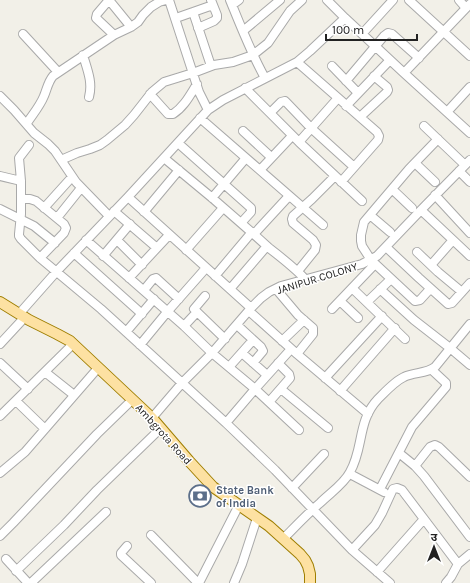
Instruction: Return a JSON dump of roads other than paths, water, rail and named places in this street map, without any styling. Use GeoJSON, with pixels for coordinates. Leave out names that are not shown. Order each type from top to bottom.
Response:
{"type":"FeatureCollection","features":[{"type":"Feature","properties":{"kind":"main road","name":"Ambgrota Road"},"geometry":{"type":"LineString","coordinates":[[0,302],[22,316],[65,338],[73,344],[152,418],[218,492],[258,518],[300,554],[305,560],[310,574],[310,583]]}},
{"type":"Feature","properties":{"kind":"street"},"geometry":{"type":"LineString","coordinates":[[114,35],[96,18],[97,14],[109,0],[131,27]]}},
{"type":"Feature","properties":{"kind":"street"},"geometry":{"type":"LineString","coordinates":[[26,123],[44,97],[50,79],[58,72],[114,35],[131,27],[138,22],[151,7],[159,2],[168,0],[176,18],[193,73],[208,110]]}},
{"type":"Feature","properties":{"kind":"street"},"geometry":{"type":"LineString","coordinates":[[243,31],[280,0],[290,11]]}},
{"type":"Feature","properties":{"kind":"street"},"geometry":{"type":"LineString","coordinates":[[61,160],[100,145],[107,140],[125,125],[150,94],[164,82],[211,66],[233,62],[253,55],[268,43],[290,11],[302,0]]}},
{"type":"Feature","properties":{"kind":"street"},"geometry":{"type":"LineString","coordinates":[[327,0],[470,133]]}},
{"type":"Feature","properties":{"kind":"street"},"geometry":{"type":"LineString","coordinates":[[362,34],[394,0]]}},
{"type":"Feature","properties":{"kind":"street"},"geometry":{"type":"LineString","coordinates":[[409,0],[470,56]]}},
{"type":"Feature","properties":{"kind":"street"},"geometry":{"type":"LineString","coordinates":[[404,73],[468,6],[459,0]]}},
{"type":"Feature","properties":{"kind":"street"},"geometry":{"type":"LineString","coordinates":[[176,18],[193,12],[212,2],[217,18],[214,21],[198,28]]}},
{"type":"Feature","properties":{"kind":"street"},"geometry":{"type":"LineString","coordinates":[[234,2],[243,31],[265,78]]}},
{"type":"Feature","properties":{"kind":"street"},"geometry":{"type":"LineString","coordinates":[[193,12],[211,66]]}},
{"type":"Feature","properties":{"kind":"street"},"geometry":{"type":"LineString","coordinates":[[0,343],[57,271],[208,110],[245,88],[297,62],[345,18]]}},
{"type":"Feature","properties":{"kind":"street"},"geometry":{"type":"LineString","coordinates":[[346,81],[386,34],[390,33],[418,58]]}},
{"type":"Feature","properties":{"kind":"street"},"geometry":{"type":"LineString","coordinates":[[23,34],[58,72]]}},
{"type":"Feature","properties":{"kind":"street"},"geometry":{"type":"LineString","coordinates":[[83,55],[90,82],[89,97]]}},
{"type":"Feature","properties":{"kind":"street"},"geometry":{"type":"LineString","coordinates":[[346,106],[390,60]]}},
{"type":"Feature","properties":{"kind":"street"},"geometry":{"type":"LineString","coordinates":[[297,62],[377,132],[379,137],[354,167],[293,216],[292,222],[295,226],[316,244],[312,254],[298,271]]}},
{"type":"Feature","properties":{"kind":"street"},"geometry":{"type":"LineString","coordinates":[[332,66],[358,93]]}},
{"type":"Feature","properties":{"kind":"street"},"geometry":{"type":"LineString","coordinates":[[360,117],[388,90],[387,87],[374,76]]}},
{"type":"Feature","properties":{"kind":"street"},"geometry":{"type":"LineString","coordinates":[[150,94],[168,114],[173,114],[187,100],[197,84]]}},
{"type":"Feature","properties":{"kind":"street"},"geometry":{"type":"LineString","coordinates":[[447,112],[470,87]]}},
{"type":"Feature","properties":{"kind":"street"},"geometry":{"type":"LineString","coordinates":[[245,88],[292,136],[362,201]]}},
{"type":"Feature","properties":{"kind":"street"},"geometry":{"type":"LineString","coordinates":[[0,96],[34,133],[55,151],[81,188],[112,214],[130,224],[157,248]]}},
{"type":"Feature","properties":{"kind":"street"},"geometry":{"type":"LineString","coordinates":[[299,142],[338,98]]}},
{"type":"Feature","properties":{"kind":"street"},"geometry":{"type":"LineString","coordinates":[[270,113],[280,102],[285,101],[311,128],[354,167]]}},
{"type":"Feature","properties":{"kind":"street"},"geometry":{"type":"LineString","coordinates":[[200,118],[323,225]]}},
{"type":"Feature","properties":{"kind":"street"},"geometry":{"type":"LineString","coordinates":[[424,126],[465,165],[470,182]]}},
{"type":"Feature","properties":{"kind":"street"},"geometry":{"type":"LineString","coordinates":[[243,131],[271,157]]}},
{"type":"Feature","properties":{"kind":"street"},"geometry":{"type":"LineString","coordinates":[[260,170],[292,136]]}},
{"type":"Feature","properties":{"kind":"street"},"geometry":{"type":"LineString","coordinates":[[430,289],[420,300],[415,301],[373,262],[362,246],[361,235],[364,222],[438,139]]}},
{"type":"Feature","properties":{"kind":"street"},"geometry":{"type":"LineString","coordinates":[[178,143],[251,208],[251,212],[241,223]]}},
{"type":"Feature","properties":{"kind":"street"},"geometry":{"type":"LineString","coordinates":[[29,145],[19,158],[21,181],[21,220],[19,236],[27,246],[126,332],[226,423],[275,470],[352,550],[390,583]]}},
{"type":"Feature","properties":{"kind":"street"},"geometry":{"type":"LineString","coordinates":[[164,158],[298,271],[306,280]]}},
{"type":"Feature","properties":{"kind":"street"},"geometry":{"type":"LineString","coordinates":[[212,198],[246,158]]}},
{"type":"Feature","properties":{"kind":"street"},"geometry":{"type":"LineString","coordinates":[[415,163],[435,182]]}},
{"type":"Feature","properties":{"kind":"street","name":"JANIPUR COLONY"},"geometry":{"type":"LineString","coordinates":[[152,418],[182,383],[225,339],[261,298],[281,286],[373,262],[416,209],[435,195],[465,165]]}},
{"type":"Feature","properties":{"kind":"street"},"geometry":{"type":"LineString","coordinates":[[144,212],[179,170]]}},
{"type":"Feature","properties":{"kind":"street"},"geometry":{"type":"LineString","coordinates":[[0,176],[21,181]]}},
{"type":"Feature","properties":{"kind":"street"},"geometry":{"type":"LineString","coordinates":[[44,208],[72,177]]}},
{"type":"Feature","properties":{"kind":"street"},"geometry":{"type":"LineString","coordinates":[[57,218],[81,188]]}},
{"type":"Feature","properties":{"kind":"street"},"geometry":{"type":"LineString","coordinates":[[392,189],[470,256]]}},
{"type":"Feature","properties":{"kind":"street"},"geometry":{"type":"LineString","coordinates":[[435,195],[468,227]]}},
{"type":"Feature","properties":{"kind":"street"},"geometry":{"type":"LineString","coordinates":[[215,276],[253,233],[289,196]]}},
{"type":"Feature","properties":{"kind":"street"},"geometry":{"type":"LineString","coordinates":[[128,197],[230,289],[282,341],[368,414]]}},
{"type":"Feature","properties":{"kind":"street"},"geometry":{"type":"LineString","coordinates":[[21,199],[33,200],[57,218],[66,228],[64,233],[40,258]]}},
{"type":"Feature","properties":{"kind":"street"},"geometry":{"type":"LineString","coordinates":[[186,250],[223,208]]}},
{"type":"Feature","properties":{"kind":"street"},"geometry":{"type":"LineString","coordinates":[[0,211],[34,226],[55,243]]}},
{"type":"Feature","properties":{"kind":"street"},"geometry":{"type":"LineString","coordinates":[[370,215],[390,232]]}},
{"type":"Feature","properties":{"kind":"street"},"geometry":{"type":"LineString","coordinates":[[103,256],[130,224]]}},
{"type":"Feature","properties":{"kind":"street"},"geometry":{"type":"LineString","coordinates":[[129,278],[169,234]]}},
{"type":"Feature","properties":{"kind":"street"},"geometry":{"type":"LineString","coordinates":[[86,240],[168,311],[299,430]]}},
{"type":"Feature","properties":{"kind":"street"},"geometry":{"type":"LineString","coordinates":[[117,240],[142,264]]}},
{"type":"Feature","properties":{"kind":"street"},"geometry":{"type":"LineString","coordinates":[[431,265],[453,240]]}},
{"type":"Feature","properties":{"kind":"street"},"geometry":{"type":"LineString","coordinates":[[230,289],[267,246]]}},
{"type":"Feature","properties":{"kind":"street"},"geometry":{"type":"LineString","coordinates":[[386,246],[430,289],[450,304],[470,284]]}},
{"type":"Feature","properties":{"kind":"street"},"geometry":{"type":"LineString","coordinates":[[417,252],[462,292]]}},
{"type":"Feature","properties":{"kind":"street"},"geometry":{"type":"LineString","coordinates":[[74,253],[142,314]]}},
{"type":"Feature","properties":{"kind":"street"},"geometry":{"type":"LineString","coordinates":[[332,309],[352,288],[373,262]]}},
{"type":"Feature","properties":{"kind":"street"},"geometry":{"type":"LineString","coordinates":[[140,345],[206,268]]}},
{"type":"Feature","properties":{"kind":"street"},"geometry":{"type":"LineString","coordinates":[[144,290],[156,278],[179,299]]}},
{"type":"Feature","properties":{"kind":"street"},"geometry":{"type":"LineString","coordinates":[[367,302],[391,279]]}},
{"type":"Feature","properties":{"kind":"street"},"geometry":{"type":"LineString","coordinates":[[352,288],[405,339]]}},
{"type":"Feature","properties":{"kind":"street"},"geometry":{"type":"LineString","coordinates":[[226,423],[278,363],[313,334],[314,331],[311,325],[294,311],[276,289]]}},
{"type":"Feature","properties":{"kind":"street"},"geometry":{"type":"LineString","coordinates":[[380,290],[414,320],[470,365]]}},
{"type":"Feature","properties":{"kind":"street"},"geometry":{"type":"LineString","coordinates":[[205,296],[194,309],[225,339]]}},
{"type":"Feature","properties":{"kind":"street"},"geometry":{"type":"LineString","coordinates":[[126,332],[154,299]]}},
{"type":"Feature","properties":{"kind":"street"},"geometry":{"type":"LineString","coordinates":[[340,301],[358,318]]}},
{"type":"Feature","properties":{"kind":"street"},"geometry":{"type":"LineString","coordinates":[[184,326],[196,312]]}},
{"type":"Feature","properties":{"kind":"street"},"geometry":{"type":"LineString","coordinates":[[325,378],[382,316]]}},
{"type":"Feature","properties":{"kind":"street"},"geometry":{"type":"LineString","coordinates":[[282,341],[304,320]]}},
{"type":"Feature","properties":{"kind":"street"},"geometry":{"type":"LineString","coordinates":[[237,324],[263,350],[254,362]]}},
{"type":"Feature","properties":{"kind":"street"},"geometry":{"type":"LineString","coordinates":[[283,539],[350,474],[356,459],[362,427],[377,400],[404,377],[432,370],[470,324]]}},
{"type":"Feature","properties":{"kind":"street"},"geometry":{"type":"LineString","coordinates":[[340,391],[395,328]]}},
{"type":"Feature","properties":{"kind":"street"},"geometry":{"type":"LineString","coordinates":[[230,367],[253,340]]}},
{"type":"Feature","properties":{"kind":"street"},"geometry":{"type":"LineString","coordinates":[[0,416],[73,344]]}},
{"type":"Feature","properties":{"kind":"street"},"geometry":{"type":"LineString","coordinates":[[242,352],[267,375]]}},
{"type":"Feature","properties":{"kind":"street"},"geometry":{"type":"LineString","coordinates":[[0,363],[28,389]]}},
{"type":"Feature","properties":{"kind":"street"},"geometry":{"type":"LineString","coordinates":[[269,402],[290,378],[289,374],[278,363]]}},
{"type":"Feature","properties":{"kind":"street"},"geometry":{"type":"LineString","coordinates":[[0,473],[25,452],[98,368]]}},
{"type":"Feature","properties":{"kind":"street"},"geometry":{"type":"LineString","coordinates":[[380,490],[412,427],[446,387],[446,383],[432,370]]}},
{"type":"Feature","properties":{"kind":"street"},"geometry":{"type":"LineString","coordinates":[[45,372],[74,395]]}},
{"type":"Feature","properties":{"kind":"street"},"geometry":{"type":"LineString","coordinates":[[281,389],[328,428]]}},
{"type":"Feature","properties":{"kind":"street"},"geometry":{"type":"LineString","coordinates":[[0,536],[97,434],[132,400]]}},
{"type":"Feature","properties":{"kind":"street"},"geometry":{"type":"LineString","coordinates":[[16,401],[45,429]]}},
{"type":"Feature","properties":{"kind":"street"},"geometry":{"type":"LineString","coordinates":[[16,570],[64,525],[97,490],[161,428]]}},
{"type":"Feature","properties":{"kind":"street"},"geometry":{"type":"LineString","coordinates":[[415,466],[430,447],[435,445],[439,447],[470,477]]}},
{"type":"Feature","properties":{"kind":"street"},"geometry":{"type":"LineString","coordinates":[[399,453],[415,466],[428,481],[470,537]]}},
{"type":"Feature","properties":{"kind":"street"},"geometry":{"type":"LineString","coordinates":[[292,488],[324,454]]}},
{"type":"Feature","properties":{"kind":"street"},"geometry":{"type":"LineString","coordinates":[[350,474],[390,494]]}},
{"type":"Feature","properties":{"kind":"street"},"geometry":{"type":"LineString","coordinates":[[352,550],[375,525],[390,494],[395,488],[400,489],[458,564]]}},
{"type":"Feature","properties":{"kind":"street"},"geometry":{"type":"LineString","coordinates":[[151,535],[198,583],[239,505]]}},
{"type":"Feature","properties":{"kind":"street"},"geometry":{"type":"LineString","coordinates":[[31,583],[106,512]]}},
{"type":"Feature","properties":{"kind":"street"},"geometry":{"type":"LineString","coordinates":[[234,583],[258,518]]}},
{"type":"Feature","properties":{"kind":"street"},"geometry":{"type":"LineString","coordinates":[[377,572],[424,519]]}},
{"type":"Feature","properties":{"kind":"street"},"geometry":{"type":"LineString","coordinates":[[127,546],[121,555],[151,583]]}},
{"type":"Feature","properties":{"kind":"street"},"geometry":{"type":"LineString","coordinates":[[446,583],[458,564],[470,554]]}},
{"type":"Feature","properties":{"kind":"street"},"geometry":{"type":"LineString","coordinates":[[6,559],[28,583]]}},
{"type":"Feature","properties":{"kind":"place","name":"State Bank of India"},"geometry":{"type":"Point","coordinates":[200,496]}}]}
